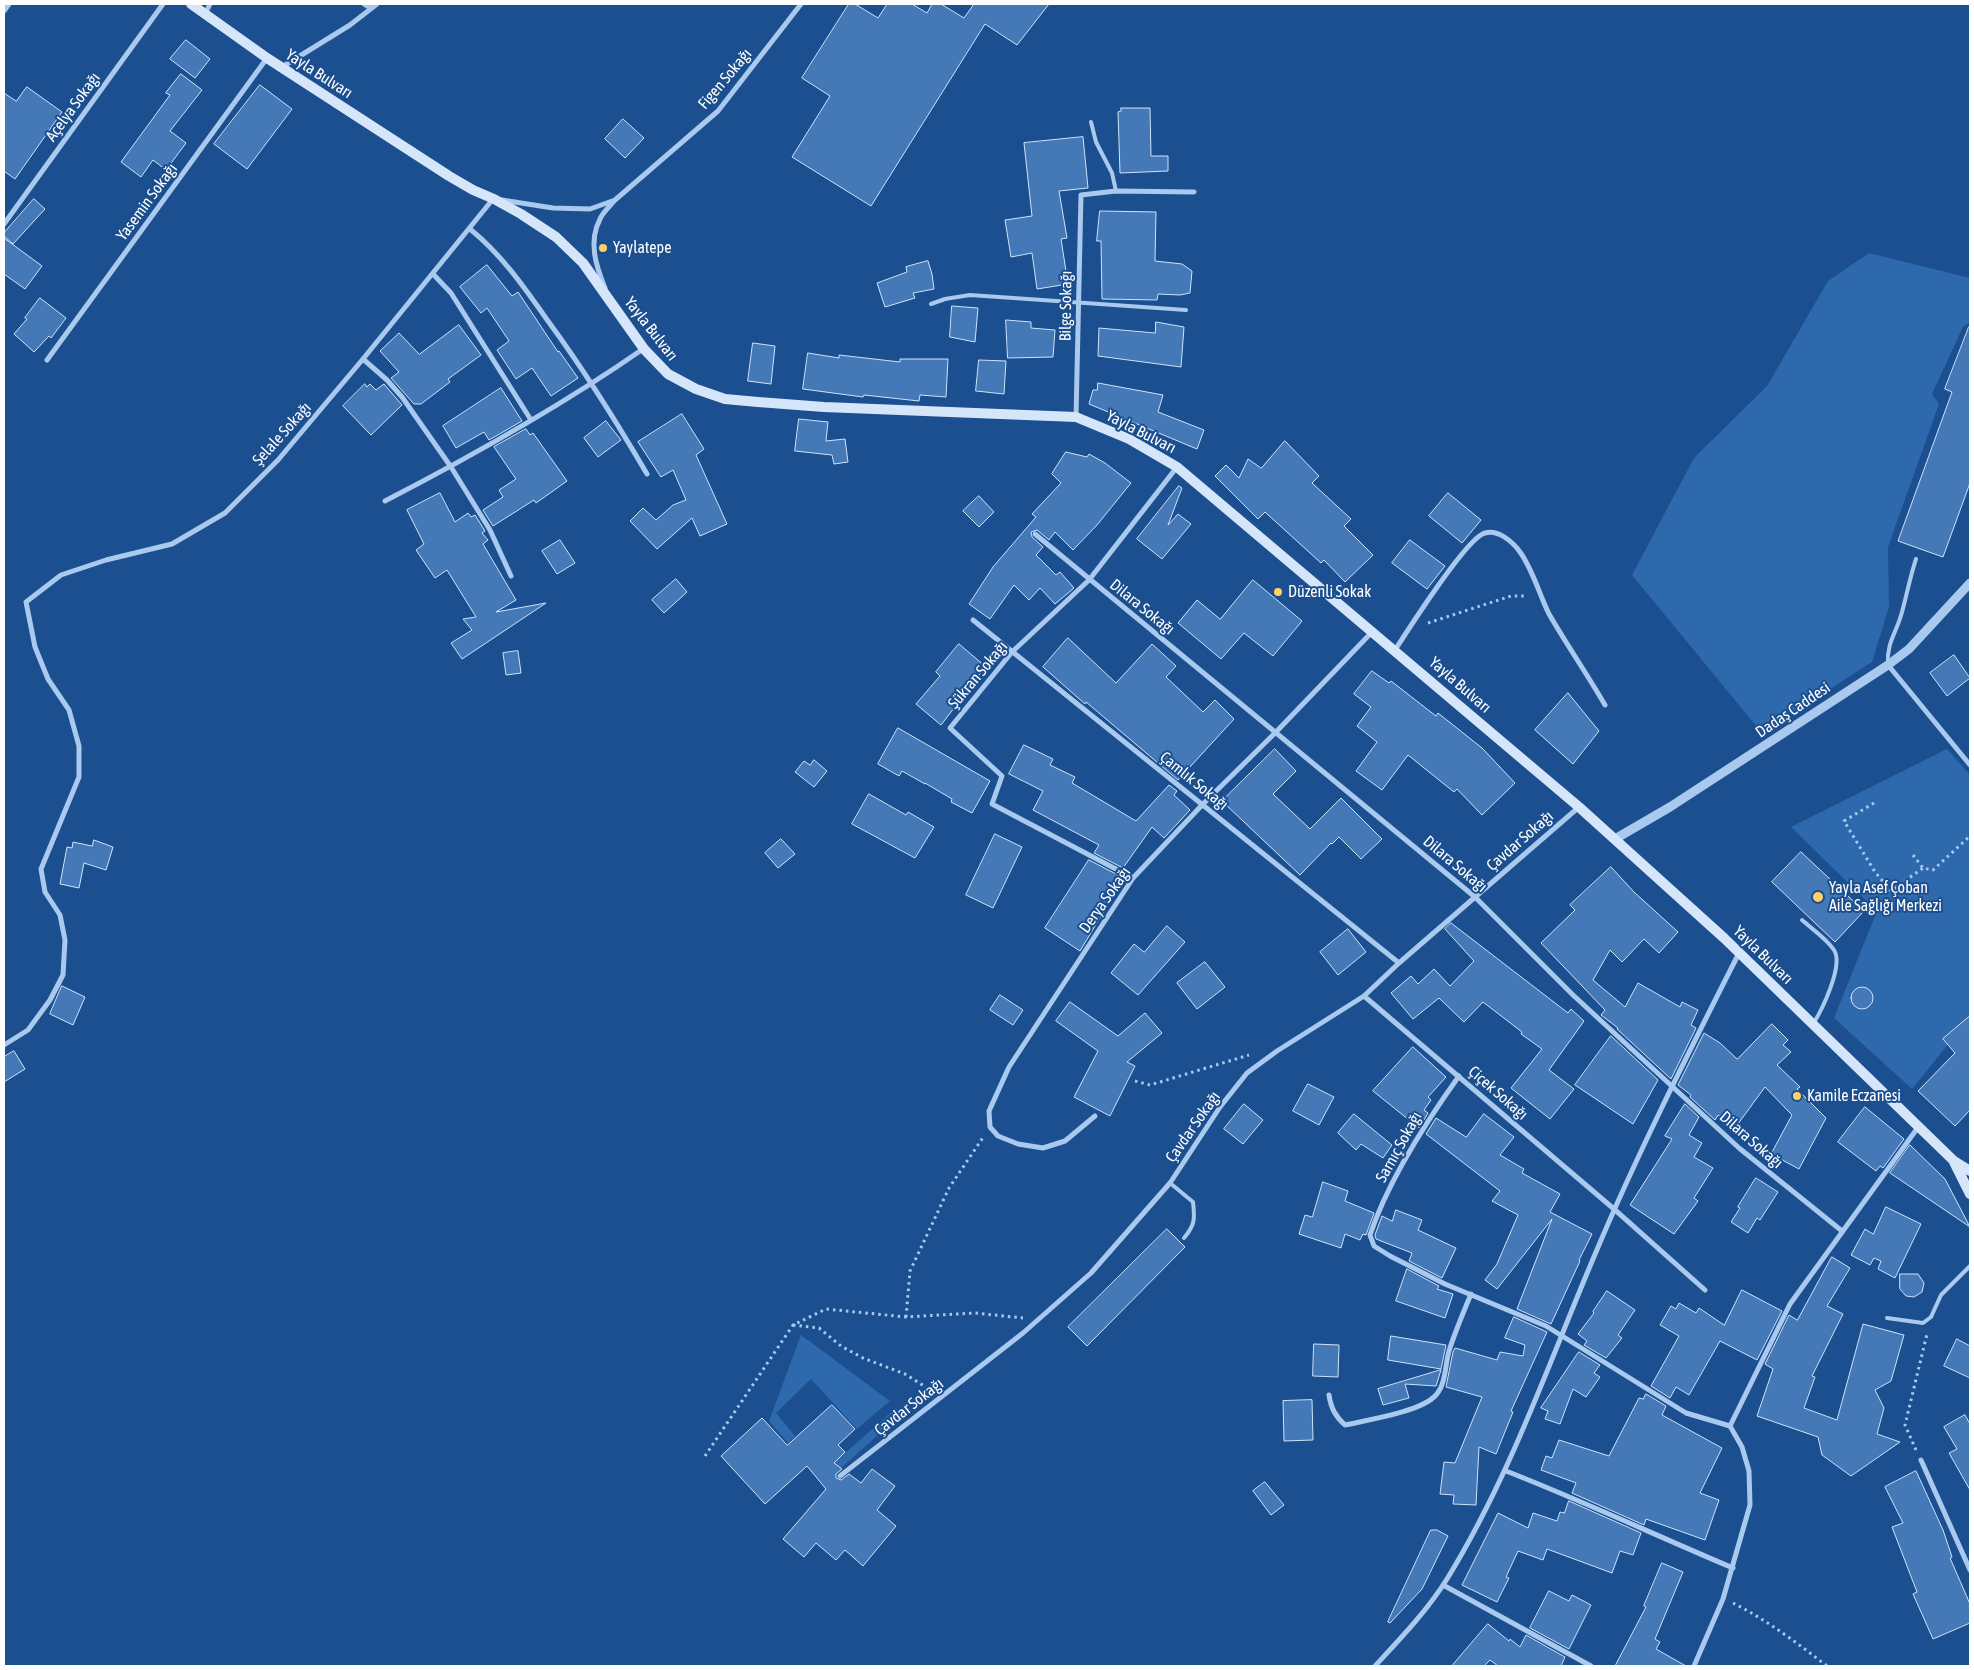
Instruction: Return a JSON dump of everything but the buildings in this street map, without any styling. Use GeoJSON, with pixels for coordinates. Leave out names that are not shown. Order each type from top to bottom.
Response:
{"type":"FeatureCollection","features":[{"type":"Feature","properties":{"kind":"main road","name":"Yayla Bulvarı"},"geometry":{"type":"LineString","coordinates":[[191,4],[267,58],[459,182],[521,214],[556,237],[583,262],[644,349],[668,374],[696,389],[725,399],[824,407],[1076,417],[1129,439],[1177,467],[1579,807],[1739,953],[1954,1161],[1970,1171]]}},
{"type":"Feature","properties":{"kind":"main road","name":"Yayla Bulvarı"},"geometry":{"type":"LineString","coordinates":[[1954,1161],[1970,1194]]}},
{"type":"Feature","properties":{"kind":"street"},"geometry":{"type":"LineString","coordinates":[[4,11],[9,4]]}},
{"type":"Feature","properties":{"kind":"street","name":"Açelya Sokağı"},"geometry":{"type":"LineString","coordinates":[[4,224],[163,4]]}},
{"type":"Feature","properties":{"kind":"street"},"geometry":{"type":"LineString","coordinates":[[205,14],[210,4]]}},
{"type":"Feature","properties":{"kind":"street"},"geometry":{"type":"LineString","coordinates":[[364,4],[371,8]]}},
{"type":"Feature","properties":{"kind":"street"},"geometry":{"type":"LineString","coordinates":[[282,67],[350,25],[377,4]]}},
{"type":"Feature","properties":{"kind":"street","name":"Figen Sokağı"},"geometry":{"type":"LineString","coordinates":[[614,200],[718,111],[801,4]]}},
{"type":"Feature","properties":{"kind":"street","name":"Yasemin Sokağı"},"geometry":{"type":"LineString","coordinates":[[47,360],[267,58]]}},
{"type":"Feature","properties":{"kind":"street"},"geometry":{"type":"LineString","coordinates":[[1116,191],[1194,192]]}},
{"type":"Feature","properties":{"kind":"street","name":"Bilge Sokağı"},"geometry":{"type":"LineString","coordinates":[[1076,417],[1081,195],[1116,191]]}},
{"type":"Feature","properties":{"kind":"street"},"geometry":{"type":"LineString","coordinates":[[494,199],[553,208],[590,208],[614,200]]}},
{"type":"Feature","properties":{"kind":"street","name":"Şelale Sokağı"},"geometry":{"type":"LineString","coordinates":[[4,1045],[28,1030],[50,1000],[63,975],[65,940],[60,915],[45,892],[41,869],[79,777],[79,746],[69,710],[48,679],[34,647],[26,602],[61,575],[106,560],[172,544],[225,513],[278,460],[494,199]]}},
{"type":"Feature","properties":{"kind":"street"},"geometry":{"type":"LineString","coordinates":[[611,302],[596,267],[594,235],[600,218],[614,200]]}},
{"type":"Feature","properties":{"kind":"street"},"geometry":{"type":"LineString","coordinates":[[470,229],[488,244],[516,276],[593,384],[647,474]]}},
{"type":"Feature","properties":{"kind":"street"},"geometry":{"type":"LineString","coordinates":[[433,274],[451,293],[531,420]]}},
{"type":"Feature","properties":{"kind":"street"},"geometry":{"type":"LineString","coordinates":[[385,501],[451,467],[593,384],[644,349]]}},
{"type":"Feature","properties":{"kind":"street"},"geometry":{"type":"LineString","coordinates":[[363,359],[397,391],[451,467],[490,530],[511,576]]}},
{"type":"Feature","properties":{"kind":"street","name":"Şükran Sokağı"},"geometry":{"type":"LineString","coordinates":[[1134,878],[992,804],[1002,776],[950,728],[1012,652],[1089,580],[1177,467]]}},
{"type":"Feature","properties":{"kind":"street"},"geometry":{"type":"LineString","coordinates":[[1395,650],[1456,562],[1475,539],[1484,533],[1504,537],[1520,552],[1549,613],[1605,705]]}},
{"type":"Feature","properties":{"kind":"street","name":"Dilara Sokağı"},"geometry":{"type":"LineString","coordinates":[[1035,534],[1475,897],[1572,995],[1739,1148],[1842,1231]]}},
{"type":"Feature","properties":{"kind":"street","name":"Dadaş Caddesi"},"geometry":{"type":"LineString","coordinates":[[1615,839],[1670,807],[1888,665],[1908,649],[1970,583]]}},
{"type":"Feature","properties":{"kind":"street","name":"Çamlık Sokağı"},"geometry":{"type":"LineString","coordinates":[[973,620],[1399,963]]}},
{"type":"Feature","properties":{"kind":"street","name":"Derya Sokağı"},"geometry":{"type":"LineString","coordinates":[[990,1127],[989,1111],[1009,1067],[1134,878],[1203,804],[1276,732],[1372,631]]}},
{"type":"Feature","properties":{"kind":"street"},"geometry":{"type":"LineString","coordinates":[[1888,665],[1970,765]]}},
{"type":"Feature","properties":{"kind":"street","name":"Çavdar Sokağı"},"geometry":{"type":"LineString","coordinates":[[840,1476],[942,1397],[1091,1273],[1170,1183],[1220,1107],[1247,1073],[1276,1051],[1364,996],[1399,963],[1579,807]]}},
{"type":"Feature","properties":{"kind":"street"},"geometry":{"type":"LineString","coordinates":[[1374,1666],[1418,1620],[1443,1585],[1506,1471],[1560,1336],[1614,1209],[1672,1086],[1739,953]]}},
{"type":"Feature","properties":{"kind":"street","name":"Çiçek Sokağı"},"geometry":{"type":"LineString","coordinates":[[1364,996],[1706,1290]]}},
{"type":"Feature","properties":{"kind":"street","name":"Sarnıç Sokağı"},"geometry":{"type":"LineString","coordinates":[[1459,1076],[1436,1108],[1396,1176],[1370,1235],[1374,1246],[1390,1256],[1446,1284],[1471,1294]]}},
{"type":"Feature","properties":{"kind":"street"},"geometry":{"type":"LineString","coordinates":[[990,1127],[998,1136],[1018,1144],[1043,1148],[1065,1141],[1095,1116]]}},
{"type":"Feature","properties":{"kind":"street"},"geometry":{"type":"LineString","coordinates":[[1730,1426],[1790,1304],[1919,1126]]}},
{"type":"Feature","properties":{"kind":"street"},"geometry":{"type":"LineString","coordinates":[[1329,1395],[1332,1408],[1338,1418],[1345,1424],[1394,1415],[1428,1401],[1440,1390],[1448,1354],[1471,1294],[1546,1326],[1686,1413],[1730,1426],[1742,1447],[1749,1471],[1750,1505],[1734,1568],[1723,1599],[1694,1666]]}},
{"type":"Feature","properties":{"kind":"street"},"geometry":{"type":"LineString","coordinates":[[1921,1460],[1970,1570]]}},
{"type":"Feature","properties":{"kind":"street"},"geometry":{"type":"LineString","coordinates":[[1506,1471],[1606,1511],[1660,1538],[1734,1568]]}},
{"type":"Feature","properties":{"kind":"street"},"geometry":{"type":"LineString","coordinates":[[1443,1585],[1591,1666]]}},
{"type":"Feature","properties":{"kind":"lane"},"geometry":{"type":"LineString","coordinates":[[1091,122],[1096,142],[1112,173],[1116,191]]}},
{"type":"Feature","properties":{"kind":"lane"},"geometry":{"type":"LineString","coordinates":[[931,304],[945,299],[970,295],[1186,310]]}},
{"type":"Feature","properties":{"kind":"lane"},"geometry":{"type":"LineString","coordinates":[[1888,665],[1887,652],[1902,614],[1908,584],[1916,559]]}},
{"type":"Feature","properties":{"kind":"lane"},"geometry":{"type":"LineString","coordinates":[[1802,920],[1834,949],[1837,956],[1830,992],[1813,1024]]}},
{"type":"Feature","properties":{"kind":"lane"},"geometry":{"type":"LineString","coordinates":[[1170,1183],[1193,1202],[1193,1228],[1184,1238]]}},
{"type":"Feature","properties":{"kind":"lane"},"geometry":{"type":"LineString","coordinates":[[1887,1318],[1923,1323],[1931,1317],[1941,1295],[1970,1266]]}},
{"type":"Feature","properties":{"kind":"path"},"geometry":{"type":"LineString","coordinates":[[1409,629],[1511,596],[1541,595]]}},
{"type":"Feature","properties":{"kind":"path"},"geometry":{"type":"LineString","coordinates":[[1874,803],[1844,821],[1875,872],[1891,891],[1924,868]]}},
{"type":"Feature","properties":{"kind":"path"},"geometry":{"type":"LineString","coordinates":[[1912,855],[1924,868],[1933,870],[1970,836]]}},
{"type":"Feature","properties":{"kind":"path"},"geometry":{"type":"LineString","coordinates":[[1135,1082],[1150,1085],[1240,1057],[1276,1051]]}},
{"type":"Feature","properties":{"kind":"path"},"geometry":{"type":"LineString","coordinates":[[906,1317],[910,1271],[949,1188],[990,1127]]}},
{"type":"Feature","properties":{"kind":"path"},"geometry":{"type":"LineString","coordinates":[[705,1456],[793,1325],[826,1309],[906,1317],[975,1313],[1038,1319]]}},
{"type":"Feature","properties":{"kind":"path"},"geometry":{"type":"LineString","coordinates":[[1909,1437],[1905,1425],[1931,1317]]}},
{"type":"Feature","properties":{"kind":"path"},"geometry":{"type":"LineString","coordinates":[[793,1325],[819,1328],[842,1346],[862,1358],[905,1374],[942,1397]]}},
{"type":"Feature","properties":{"kind":"path"},"geometry":{"type":"LineString","coordinates":[[1723,1599],[1749,1612],[1781,1632],[1827,1666]]}},
{"type":"Feature","properties":{"kind":"shaded area"},"geometry":{"type":"Polygon","coordinates":[[[1869,253],[1970,278],[1970,322],[1963,327],[1932,394],[1939,404],[1888,547],[1889,607],[1872,662],[1762,733],[1632,575],[1694,458],[1767,386],[1828,281],[1869,253]]]}},
{"type":"Feature","properties":{"kind":"shaded area"},"geometry":{"type":"Polygon","coordinates":[[[1947,749],[1970,775],[1970,1017],[1912,1089],[1834,1018],[1877,911],[1791,827],[1947,749]]]}},
{"type":"Feature","properties":{"kind":"shaded area"},"geometry":{"type":"Polygon","coordinates":[[[801,1335],[890,1401],[857,1429],[811,1379],[776,1413],[795,1436],[788,1443],[769,1421],[801,1335]]]}},
{"type":"Feature","properties":{"kind":"shaded area"},"geometry":{"type":"Polygon","coordinates":[[[896,1408],[901,1414],[826,1482],[829,1454],[836,1461],[896,1408]]]}},
{"type":"Feature","properties":{"kind":"place","name":"Yaylatepe"},"geometry":{"type":"Point","coordinates":[603,248]}},
{"type":"Feature","properties":{"kind":"place","name":"Düzenli Sokak"},"geometry":{"type":"Point","coordinates":[1278,592]}},
{"type":"Feature","properties":{"kind":"place","name":"Yayla Asef Çoban Aile Sağlığı Merkezi"},"geometry":{"type":"Point","coordinates":[1818,897]}},
{"type":"Feature","properties":{"kind":"place","name":"Kamile Eczanesi"},"geometry":{"type":"Point","coordinates":[1797,1096]}}]}
